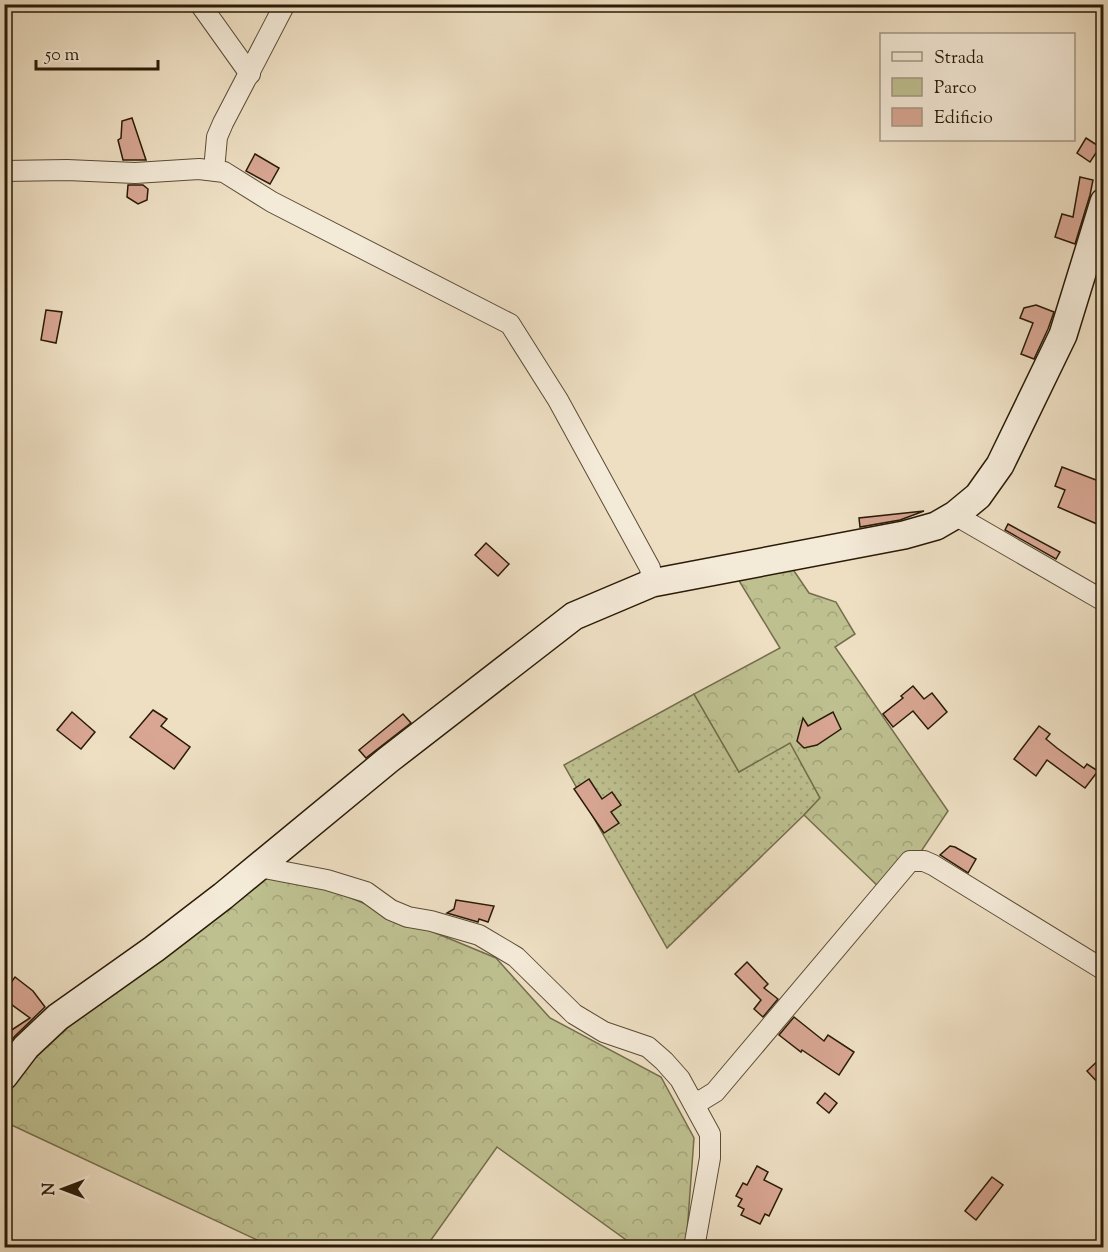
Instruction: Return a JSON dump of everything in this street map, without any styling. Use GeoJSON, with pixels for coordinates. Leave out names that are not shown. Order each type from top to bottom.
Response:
{"type":"FeatureCollection","features":[{"type":"Feature","properties":{"kind":"main road"},"geometry":{"type":"LineString","coordinates":[[4,1076],[26,1047],[58,1017],[154,949],[259,867],[388,760],[574,616],[652,583],[904,535],[936,526],[955,515],[978,496],[1000,465],[1063,335],[1104,202]]}},
{"type":"Feature","properties":{"kind":"street"},"geometry":{"type":"LineString","coordinates":[[200,4],[250,74]]}},
{"type":"Feature","properties":{"kind":"street"},"geometry":{"type":"LineString","coordinates":[[214,170],[217,137],[285,4]]}},
{"type":"Feature","properties":{"kind":"street"},"geometry":{"type":"LineString","coordinates":[[4,171],[67,170],[135,173],[199,169],[224,172],[272,202],[510,324],[558,399],[650,568],[652,583]]}},
{"type":"Feature","properties":{"kind":"street"},"geometry":{"type":"LineString","coordinates":[[955,515],[1104,601]]}},
{"type":"Feature","properties":{"kind":"street"},"geometry":{"type":"LineString","coordinates":[[694,1101],[702,1100],[715,1092],[910,861],[924,861],[933,865],[1104,970]]}},
{"type":"Feature","properties":{"kind":"street"},"geometry":{"type":"LineString","coordinates":[[259,867],[327,880],[366,892],[391,910],[408,917],[479,935],[516,957],[574,1014],[604,1032],[648,1047],[680,1079],[710,1134],[708,1169],[694,1248]]}},
{"type":"Feature","properties":{"kind":"green space"},"geometry":{"type":"Polygon","coordinates":[[[792,568],[809,593],[836,602],[855,634],[835,647],[948,811],[916,859],[880,888],[804,815],[820,798],[790,743],[739,772],[694,694],[780,648],[738,579],[792,568]]]}},
{"type":"Feature","properties":{"kind":"green space"},"geometry":{"type":"Polygon","coordinates":[[[694,694],[739,772],[790,742],[820,798],[667,948],[564,765],[694,694]]]}},
{"type":"Feature","properties":{"kind":"green space"},"geometry":{"type":"Polygon","coordinates":[[[266,876],[327,888],[496,958],[550,1018],[661,1077],[694,1138],[686,1247],[636,1247],[497,1147],[426,1247],[272,1247],[5,1122],[5,1097],[47,1039],[266,876]]]}},
{"type":"Feature","properties":{"kind":"building"},"geometry":{"type":"Polygon","coordinates":[[[132,118],[146,160],[123,160],[118,140],[121,138],[122,121],[132,118]]]}},
{"type":"Feature","properties":{"kind":"building"},"geometry":{"type":"Polygon","coordinates":[[[1086,138],[1100,147],[1090,162],[1077,153],[1086,138]]]}},
{"type":"Feature","properties":{"kind":"building"},"geometry":{"type":"Polygon","coordinates":[[[255,154],[279,168],[270,184],[246,171],[255,154]]]}},
{"type":"Feature","properties":{"kind":"building"},"geometry":{"type":"Polygon","coordinates":[[[1080,177],[1093,180],[1075,244],[1055,237],[1062,214],[1073,217],[1080,177]]]}},
{"type":"Feature","properties":{"kind":"building"},"geometry":{"type":"Polygon","coordinates":[[[128,185],[143,185],[148,189],[147,200],[138,204],[127,197],[128,185]]]}},
{"type":"Feature","properties":{"kind":"building"},"geometry":{"type":"Polygon","coordinates":[[[1036,305],[1054,312],[1034,359],[1021,354],[1033,323],[1020,318],[1024,308],[1036,305]]]}},
{"type":"Feature","properties":{"kind":"building"},"geometry":{"type":"Polygon","coordinates":[[[46,310],[62,312],[56,343],[41,340],[46,310]]]}},
{"type":"Feature","properties":{"kind":"building"},"geometry":{"type":"Polygon","coordinates":[[[1062,467],[1104,483],[1104,527],[1058,507],[1065,490],[1055,486],[1062,467]]]}},
{"type":"Feature","properties":{"kind":"building"},"geometry":{"type":"Polygon","coordinates":[[[924,511],[900,520],[860,527],[859,518],[924,511]]]}},
{"type":"Feature","properties":{"kind":"building"},"geometry":{"type":"Polygon","coordinates":[[[1008,524],[1060,552],[1056,559],[1005,530],[1008,524]]]}},
{"type":"Feature","properties":{"kind":"building"},"geometry":{"type":"Polygon","coordinates":[[[486,543],[509,564],[498,576],[475,555],[486,543]]]}},
{"type":"Feature","properties":{"kind":"building"},"geometry":{"type":"Polygon","coordinates":[[[913,686],[924,699],[932,693],[947,712],[928,729],[913,711],[893,727],[883,714],[903,698],[901,696],[913,686]]]}},
{"type":"Feature","properties":{"kind":"building"},"geometry":{"type":"Polygon","coordinates":[[[153,710],[167,719],[161,726],[190,747],[174,769],[130,737],[153,710]]]}},
{"type":"Feature","properties":{"kind":"building"},"geometry":{"type":"Polygon","coordinates":[[[72,712],[95,732],[81,749],[57,730],[72,712]]]}},
{"type":"Feature","properties":{"kind":"building"},"geometry":{"type":"Polygon","coordinates":[[[833,712],[841,729],[817,745],[804,748],[797,741],[803,718],[808,726],[833,712]]]}},
{"type":"Feature","properties":{"kind":"building"},"geometry":{"type":"Polygon","coordinates":[[[403,714],[411,723],[366,758],[359,750],[403,714]]]}},
{"type":"Feature","properties":{"kind":"building"},"geometry":{"type":"Polygon","coordinates":[[[1039,726],[1050,734],[1046,739],[1057,748],[1084,768],[1087,764],[1098,771],[1085,788],[1047,760],[1036,776],[1014,759],[1039,726]]]}},
{"type":"Feature","properties":{"kind":"building"},"geometry":{"type":"Polygon","coordinates":[[[589,779],[602,799],[612,792],[621,805],[611,812],[619,823],[604,833],[574,789],[589,779]]]}},
{"type":"Feature","properties":{"kind":"building"},"geometry":{"type":"Polygon","coordinates":[[[950,846],[976,859],[968,873],[940,855],[950,846]]]}},
{"type":"Feature","properties":{"kind":"building"},"geometry":{"type":"Polygon","coordinates":[[[456,900],[494,906],[488,922],[479,919],[478,922],[447,913],[454,909],[456,900]]]}},
{"type":"Feature","properties":{"kind":"building"},"geometry":{"type":"Polygon","coordinates":[[[747,962],[768,984],[764,988],[778,999],[763,1017],[754,1009],[761,1000],[735,974],[747,962]]]}},
{"type":"Feature","properties":{"kind":"building"},"geometry":{"type":"Polygon","coordinates":[[[15,977],[33,991],[45,1007],[4,1049],[4,1035],[30,1018],[4,999],[4,992],[15,977]]]}},
{"type":"Feature","properties":{"kind":"building"},"geometry":{"type":"Polygon","coordinates":[[[794,1017],[824,1041],[828,1035],[854,1052],[839,1075],[802,1050],[801,1052],[779,1035],[794,1017]]]}},
{"type":"Feature","properties":{"kind":"building"},"geometry":{"type":"Polygon","coordinates":[[[1104,1055],[1104,1089],[1087,1071],[1104,1055]]]}},
{"type":"Feature","properties":{"kind":"building"},"geometry":{"type":"Polygon","coordinates":[[[825,1093],[837,1103],[829,1113],[817,1103],[825,1093]]]}},
{"type":"Feature","properties":{"kind":"building"},"geometry":{"type":"Polygon","coordinates":[[[757,1166],[768,1172],[764,1180],[782,1189],[769,1216],[765,1214],[760,1224],[741,1215],[744,1209],[738,1206],[742,1199],[736,1196],[743,1183],[747,1185],[757,1166]]]}},
{"type":"Feature","properties":{"kind":"building"},"geometry":{"type":"Polygon","coordinates":[[[992,1177],[1003,1185],[976,1220],[965,1211],[992,1177]]]}}]}
